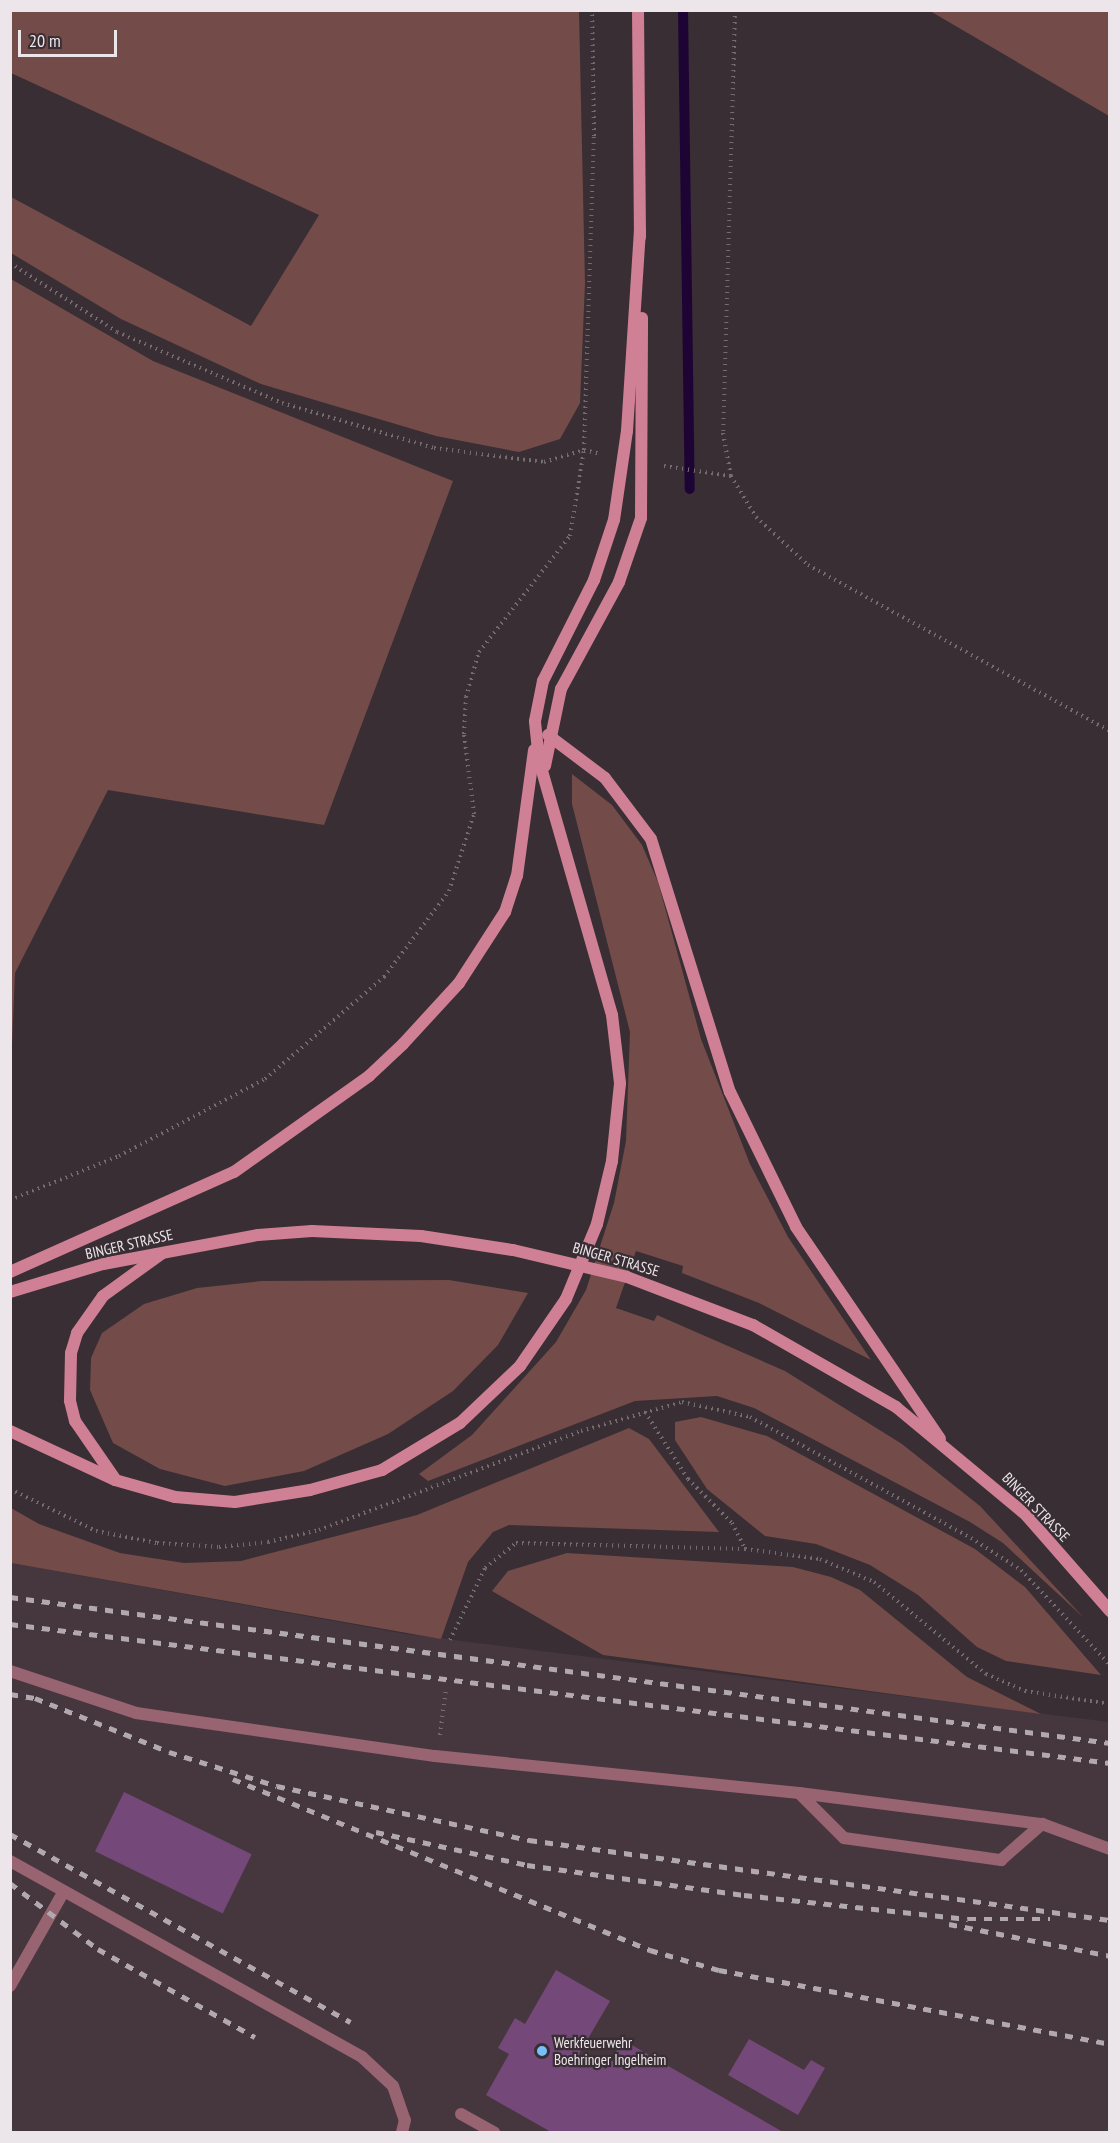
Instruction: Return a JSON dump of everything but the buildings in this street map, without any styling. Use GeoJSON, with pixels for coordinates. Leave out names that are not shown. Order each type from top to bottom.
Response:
{"type":"FeatureCollection","features":[{"type":"Feature","properties":{"kind":"main road"},"geometry":{"type":"LineString","coordinates":[[544,778],[548,735],[561,690],[619,582],[641,518],[638,10]]}},
{"type":"Feature","properties":{"kind":"main road"},"geometry":{"type":"LineString","coordinates":[[10,1272],[234,1172],[369,1076],[404,1044],[459,983],[505,912],[517,876],[543,681],[594,580],[614,520],[627,422],[640,230]]}},
{"type":"Feature","properties":{"kind":"main road"},"geometry":{"type":"LineString","coordinates":[[548,735],[605,778],[651,839],[730,1092],[796,1227],[940,1439]]}},
{"type":"Feature","properties":{"kind":"main road"},"geometry":{"type":"LineString","coordinates":[[10,1431],[115,1480],[175,1497],[235,1502],[310,1490],[382,1470],[422,1448],[491,1396],[520,1366],[566,1299],[597,1224],[612,1161],[620,1083],[605,985],[544,778],[536,740]]}},
{"type":"Feature","properties":{"kind":"main road","name":"BINGER STRASSE"},"geometry":{"type":"LineString","coordinates":[[10,1292],[168,1249],[312,1231],[421,1236],[513,1250],[627,1277],[702,1302],[803,1349],[940,1439],[1026,1515],[1110,1611]]}},
{"type":"Feature","properties":{"kind":"main road"},"geometry":{"type":"LineString","coordinates":[[115,1480],[75,1421],[69,1401],[71,1353],[77,1333],[103,1296],[168,1249]]}},
{"type":"Feature","properties":{"kind":"lane"},"geometry":{"type":"LineString","coordinates":[[10,1671],[136,1713],[435,1756],[799,1793],[1042,1824],[1110,1849]]}},
{"type":"Feature","properties":{"kind":"lane"},"geometry":{"type":"LineString","coordinates":[[799,1793],[844,1838],[1001,1860],[1042,1824]]}},
{"type":"Feature","properties":{"kind":"lane"},"geometry":{"type":"LineString","coordinates":[[10,1861],[362,2058],[393,2086],[405,2120],[402,2133]]}},
{"type":"Feature","properties":{"kind":"lane"},"geometry":{"type":"LineString","coordinates":[[10,1986],[64,1891]]}},
{"type":"Feature","properties":{"kind":"lane"},"geometry":{"type":"LineString","coordinates":[[461,2114],[494,2133]]}},
{"type":"Feature","properties":{"kind":"path"},"geometry":{"type":"LineString","coordinates":[[10,1200],[118,1156],[265,1079],[384,977],[449,891],[474,814],[464,734],[466,697],[479,652],[570,536],[584,450],[594,136],[592,10]]}},
{"type":"Feature","properties":{"kind":"path"},"geometry":{"type":"LineString","coordinates":[[735,10],[723,434],[731,476],[756,517],[808,565],[1110,731]]}},
{"type":"Feature","properties":{"kind":"path"},"geometry":{"type":"LineString","coordinates":[[10,263],[117,332],[282,403],[434,447],[543,462],[584,450]]}},
{"type":"Feature","properties":{"kind":"path"},"geometry":{"type":"LineString","coordinates":[[745,1550],[732,1523],[688,1479],[645,1412],[682,1402],[750,1417],[908,1502],[1021,1570],[1110,1665]]}},
{"type":"Feature","properties":{"kind":"path"},"geometry":{"type":"LineString","coordinates":[[450,1640],[485,1568],[516,1543],[745,1550],[820,1559],[874,1582],[986,1674],[1025,1691],[1110,1704]]}},
{"type":"Feature","properties":{"kind":"path"},"geometry":{"type":"LineString","coordinates":[[446,1688],[446,1713]]}},
{"type":"Feature","properties":{"kind":"shaded area"},"geometry":{"type":"Polygon","coordinates":[[[11,10],[579,11],[585,283],[580,403],[560,439],[519,452],[436,436],[261,384],[121,319],[11,253],[11,197],[251,326],[319,215],[11,73],[11,10]]]}},
{"type":"Feature","properties":{"kind":"shaded area"},"geometry":{"type":"Polygon","coordinates":[[[930,11],[1109,11],[1109,116],[930,11]]]}},
{"type":"Feature","properties":{"kind":"shaded area"},"geometry":{"type":"Polygon","coordinates":[[[11,279],[153,361],[453,481],[324,825],[108,790],[15,973],[11,1070],[11,279]]]}},
{"type":"Feature","properties":{"kind":"shaded area"},"geometry":{"type":"Polygon","coordinates":[[[572,774],[612,805],[642,845],[658,882],[701,1039],[750,1164],[788,1237],[871,1360],[759,1303],[682,1273],[683,1266],[636,1251],[616,1308],[654,1321],[657,1315],[785,1371],[902,1444],[980,1506],[1084,1618],[1003,1543],[970,1522],[754,1408],[717,1396],[635,1401],[428,1481],[419,1474],[472,1435],[556,1342],[586,1290],[614,1203],[626,1141],[630,1032],[572,804],[572,774]]]}},
{"type":"Feature","properties":{"kind":"shaded area"},"geometry":{"type":"Polygon","coordinates":[[[449,1280],[528,1293],[498,1345],[453,1391],[388,1434],[304,1471],[225,1486],[160,1469],[113,1443],[90,1390],[91,1358],[102,1333],[144,1304],[197,1288],[262,1281],[449,1280]]]}},
{"type":"Feature","properties":{"kind":"shaded area"},"geometry":{"type":"Polygon","coordinates":[[[701,1417],[767,1436],[975,1549],[1025,1587],[1101,1675],[1006,1661],[977,1647],[918,1595],[870,1565],[816,1544],[765,1536],[707,1489],[675,1440],[675,1422],[701,1417]]]}},
{"type":"Feature","properties":{"kind":"shaded area"},"geometry":{"type":"Polygon","coordinates":[[[629,1428],[649,1439],[719,1532],[509,1525],[493,1532],[468,1562],[441,1639],[11,1563],[11,1508],[39,1524],[120,1553],[184,1563],[241,1561],[417,1515],[629,1428]]]}},
{"type":"Feature","properties":{"kind":"shaded area"},"geometry":{"type":"Polygon","coordinates":[[[567,1553],[793,1567],[831,1577],[860,1590],[967,1677],[1041,1714],[603,1655],[492,1591],[508,1571],[567,1553]]]}},
{"type":"Feature","properties":{"kind":"shaded area"},"geometry":{"type":"Polygon","coordinates":[[[11,1563],[406,1634],[1109,1722],[1109,2132],[11,2132],[11,1563]]]}},
{"type":"Feature","properties":{"kind":"waterway"},"geometry":{"type":"LineString","coordinates":[[683,10],[690,489]]}},
{"type":"Feature","properties":{"kind":"railway"},"geometry":{"type":"LineString","coordinates":[[10,1597],[1110,1743]]}},
{"type":"Feature","properties":{"kind":"railway"},"geometry":{"type":"LineString","coordinates":[[10,1624],[1110,1763]]}},
{"type":"Feature","properties":{"kind":"railway"},"geometry":{"type":"LineString","coordinates":[[10,1694],[35,1698],[169,1752],[277,1786],[529,1840],[1110,1920]]}},
{"type":"Feature","properties":{"kind":"railway"},"geometry":{"type":"LineString","coordinates":[[233,1779],[650,1950],[719,1970],[1110,2044]]}},
{"type":"Feature","properties":{"kind":"railway"},"geometry":{"type":"LineString","coordinates":[[376,1832],[527,1865],[744,1895],[968,1919],[1050,1919]]}},
{"type":"Feature","properties":{"kind":"railway"},"geometry":{"type":"LineString","coordinates":[[10,1834],[350,2022]]}},
{"type":"Feature","properties":{"kind":"railway"},"geometry":{"type":"LineString","coordinates":[[10,1883],[98,1949],[255,2037]]}},
{"type":"Feature","properties":{"kind":"railway"},"geometry":{"type":"LineString","coordinates":[[949,1924],[1110,1956]]}},
{"type":"Feature","properties":{"kind":"place","name":"Werkfeuerwehr Boehringer Ingelheim"},"geometry":{"type":"Point","coordinates":[542,2051]}}]}
